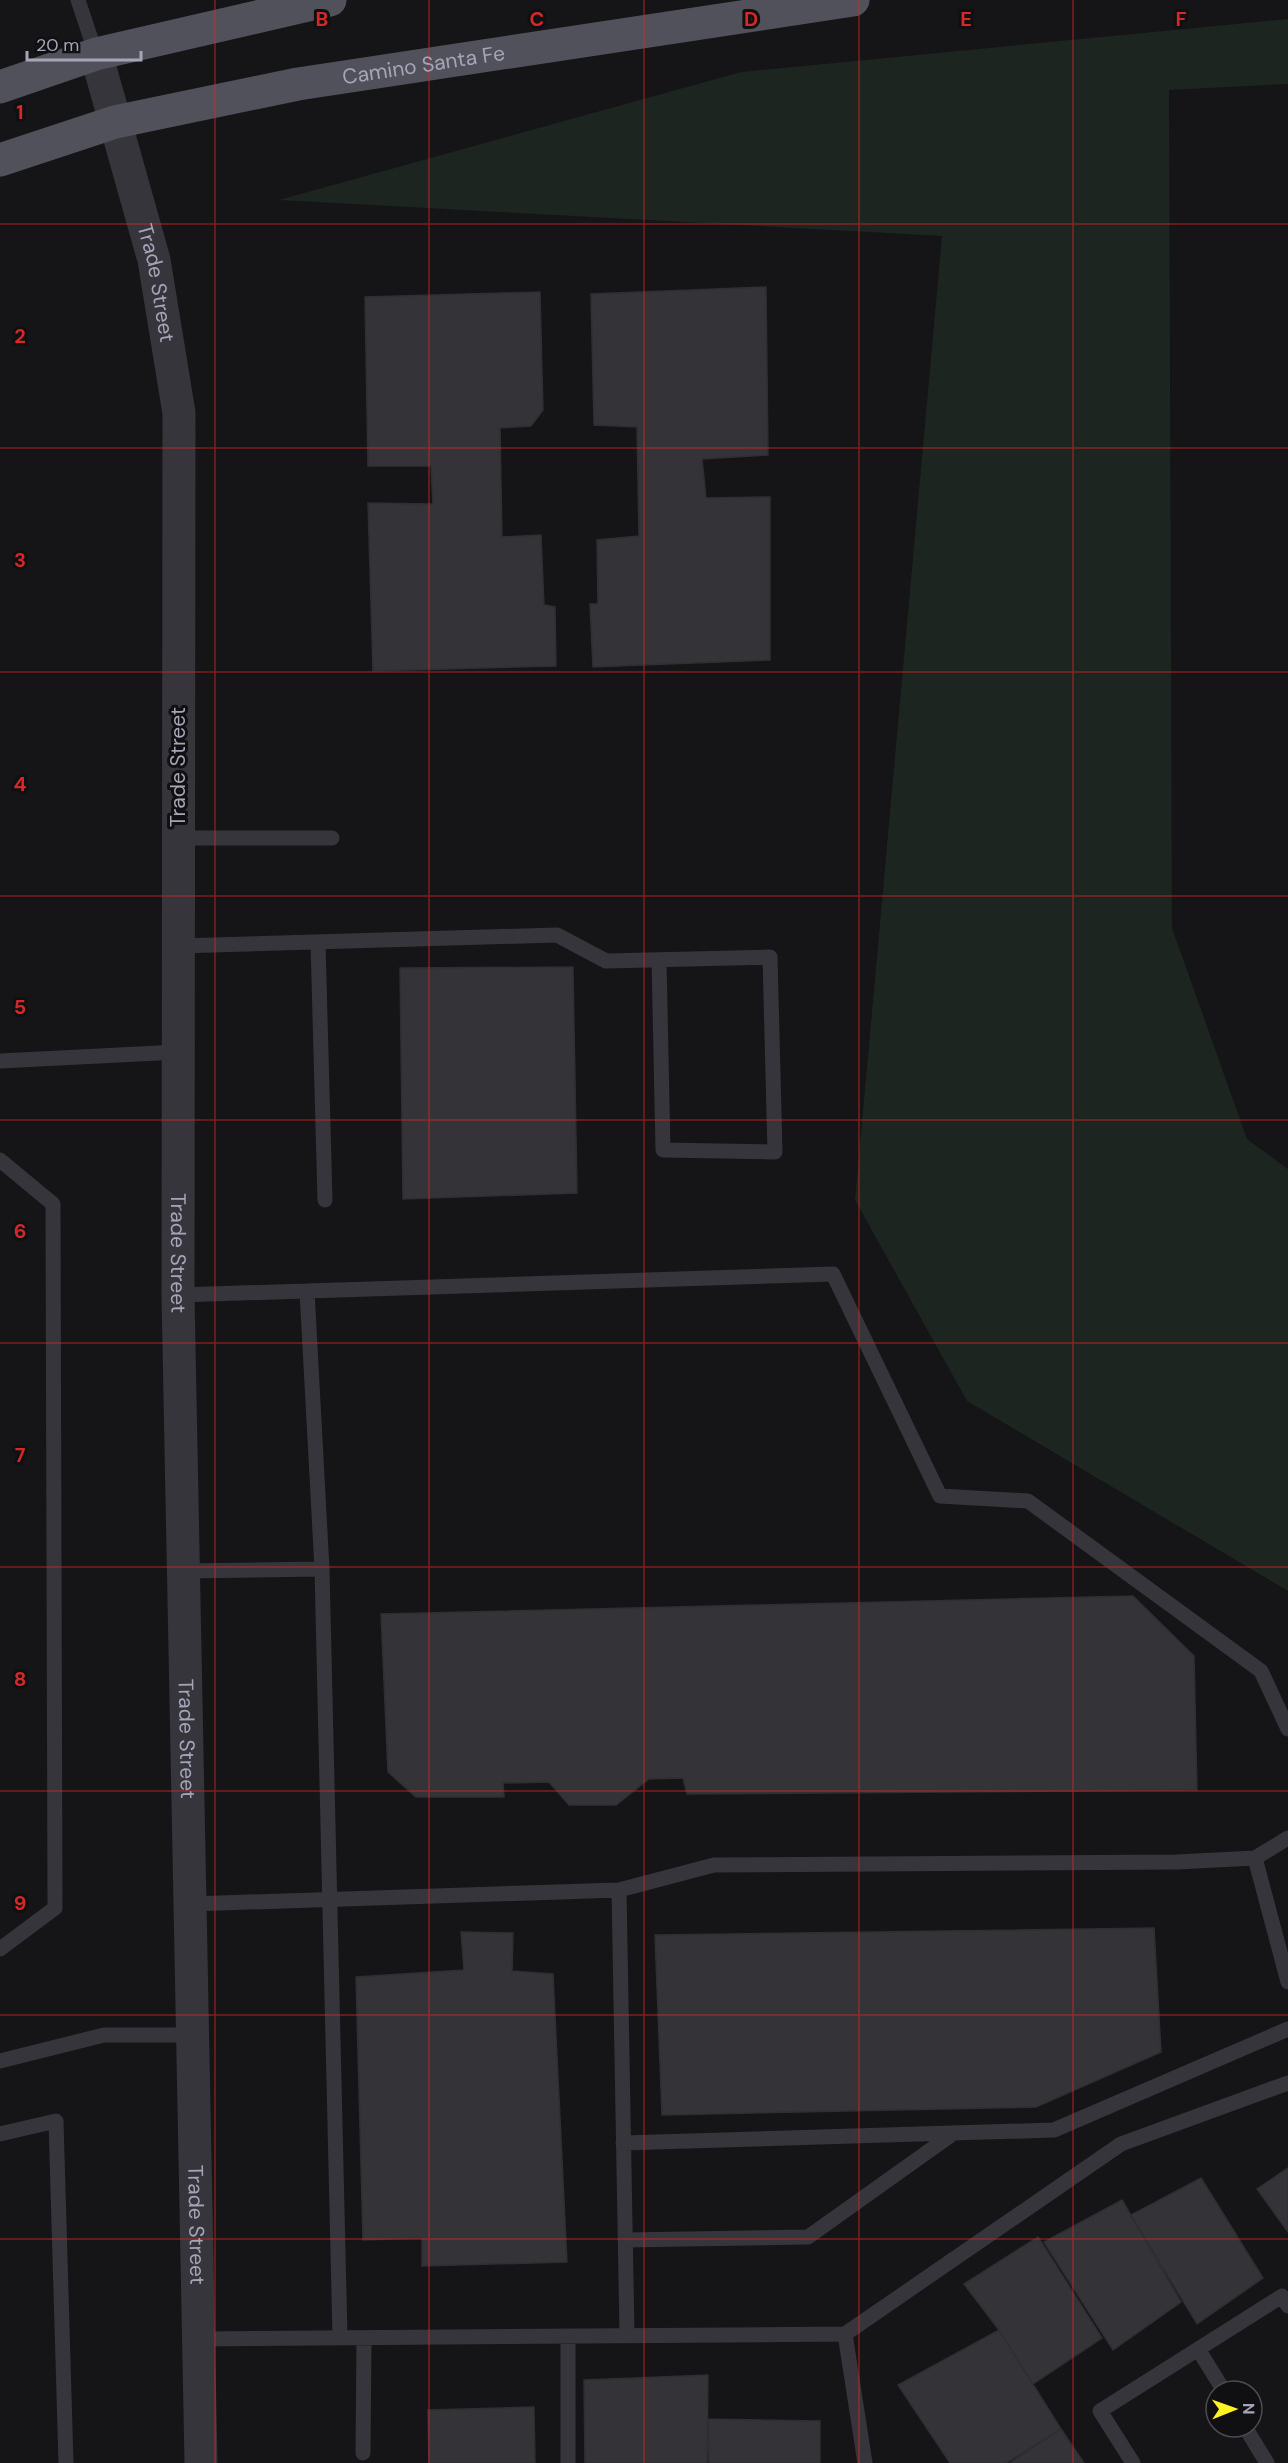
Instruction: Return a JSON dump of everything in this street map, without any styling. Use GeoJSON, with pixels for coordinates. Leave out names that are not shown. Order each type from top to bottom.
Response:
{"type":"FeatureCollection","features":[{"type":"Feature","properties":{"kind":"main road"},"geometry":{"type":"LineString","coordinates":[[0,87],[96,54],[330,0]]}},
{"type":"Feature","properties":{"kind":"main road","name":"Camino Santa Fe"},"geometry":{"type":"LineString","coordinates":[[0,160],[115,122],[298,84],[853,0]]}},
{"type":"Feature","properties":{"kind":"street","name":"Trade Street"},"geometry":{"type":"LineString","coordinates":[[96,54],[154,260],[179,413],[178,1295],[201,2463]]}},
{"type":"Feature","properties":{"kind":"lane"},"geometry":{"type":"LineString","coordinates":[[78,0],[96,54]]}},
{"type":"Feature","properties":{"kind":"lane"},"geometry":{"type":"LineString","coordinates":[[178,838],[332,838]]}},
{"type":"Feature","properties":{"kind":"lane"},"geometry":{"type":"LineString","coordinates":[[178,946],[557,935],[606,962],[659,960],[770,957],[775,1152],[663,1150],[659,960]]}},
{"type":"Feature","properties":{"kind":"lane"},"geometry":{"type":"LineString","coordinates":[[318,943],[325,1200]]}},
{"type":"Feature","properties":{"kind":"lane"},"geometry":{"type":"LineString","coordinates":[[0,1061],[178,1052]]}},
{"type":"Feature","properties":{"kind":"lane"},"geometry":{"type":"LineString","coordinates":[[0,1160],[53,1204],[55,1873],[55,1908],[0,1949]]}},
{"type":"Feature","properties":{"kind":"lane"},"geometry":{"type":"LineString","coordinates":[[178,1295],[833,1274],[940,1496],[1028,1501],[1261,1671],[1288,1729]]}},
{"type":"Feature","properties":{"kind":"lane"},"geometry":{"type":"LineString","coordinates":[[307,1291],[322,1569],[340,2338]]}},
{"type":"Feature","properties":{"kind":"lane"},"geometry":{"type":"LineString","coordinates":[[184,1571],[322,1569]]}},
{"type":"Feature","properties":{"kind":"lane"},"geometry":{"type":"LineString","coordinates":[[190,1904],[619,1890],[714,1865],[1177,1862],[1255,1858],[1288,1838]]}},
{"type":"Feature","properties":{"kind":"lane"},"geometry":{"type":"LineString","coordinates":[[1255,1858],[1288,1982]]}},
{"type":"Feature","properties":{"kind":"lane"},"geometry":{"type":"LineString","coordinates":[[619,1890],[627,2336]]}},
{"type":"Feature","properties":{"kind":"lane"},"geometry":{"type":"LineString","coordinates":[[624,2143],[1054,2130],[1288,2029]]}},
{"type":"Feature","properties":{"kind":"lane"},"geometry":{"type":"LineString","coordinates":[[0,2061],[104,2035],[192,2035]]}},
{"type":"Feature","properties":{"kind":"lane"},"geometry":{"type":"LineString","coordinates":[[198,2339],[844,2334],[1120,2144],[1288,2083]]}},
{"type":"Feature","properties":{"kind":"lane"},"geometry":{"type":"LineString","coordinates":[[0,2134],[56,2121],[66,2463]]}},
{"type":"Feature","properties":{"kind":"lane"},"geometry":{"type":"LineString","coordinates":[[625,2240],[808,2237],[954,2133]]}},
{"type":"Feature","properties":{"kind":"lane"},"geometry":{"type":"LineString","coordinates":[[1132,2463],[1100,2411],[1282,2296],[1288,2306]]}},
{"type":"Feature","properties":{"kind":"lane"},"geometry":{"type":"LineString","coordinates":[[844,2334],[865,2463]]}},
{"type":"Feature","properties":{"kind":"lane"},"geometry":{"type":"LineString","coordinates":[[568,2336],[568,2463]]}},
{"type":"Feature","properties":{"kind":"lane"},"geometry":{"type":"LineString","coordinates":[[363,2452],[364,2338]]}},
{"type":"Feature","properties":{"kind":"lane"},"geometry":{"type":"LineString","coordinates":[[1198,2349],[1217,2379]]}},
{"type":"Feature","properties":{"kind":"lane"},"geometry":{"type":"LineString","coordinates":[[1252,2439],[1267,2463]]}},
{"type":"Feature","properties":{"kind":"shaded area"},"geometry":{"type":"Polygon","coordinates":[[[1288,19],[1288,84],[1169,90],[1172,928],[1247,1139],[1288,1169],[1288,1591],[967,1401],[855,1200],[942,236],[279,200],[741,72],[1288,19]]]}},
{"type":"Feature","properties":{"kind":"building"},"geometry":{"type":"Polygon","coordinates":[[[766,287],[768,455],[702,459],[706,498],[770,497],[770,660],[593,667],[590,604],[598,604],[597,540],[639,536],[637,427],[594,425],[591,294],[766,287]]]}},
{"type":"Feature","properties":{"kind":"building"},"geometry":{"type":"Polygon","coordinates":[[[540,292],[543,410],[531,426],[500,428],[502,537],[541,535],[544,605],[555,607],[556,666],[373,671],[368,503],[433,504],[431,466],[368,466],[365,297],[540,292]]]}},
{"type":"Feature","properties":{"kind":"building"},"geometry":{"type":"Polygon","coordinates":[[[573,967],[577,1193],[403,1199],[400,968],[573,967]]]}},
{"type":"Feature","properties":{"kind":"building"},"geometry":{"type":"Polygon","coordinates":[[[1133,1596],[1194,1656],[1197,1790],[687,1794],[683,1778],[649,1779],[616,1805],[569,1805],[549,1782],[503,1783],[504,1797],[416,1797],[388,1772],[381,1614],[1133,1596]]]}},
{"type":"Feature","properties":{"kind":"building"},"geometry":{"type":"Polygon","coordinates":[[[1154,1928],[1161,2052],[1036,2107],[662,2115],[655,1935],[1154,1928]]]}},
{"type":"Feature","properties":{"kind":"building"},"geometry":{"type":"Polygon","coordinates":[[[461,1932],[513,1933],[512,1971],[553,1974],[567,2262],[422,2266],[422,2238],[363,2240],[356,1977],[464,1970],[461,1932]]]}},
{"type":"Feature","properties":{"kind":"building"},"geometry":{"type":"Polygon","coordinates":[[[1288,2168],[1288,2232],[1257,2189],[1288,2168]]]}},
{"type":"Feature","properties":{"kind":"building"},"geometry":{"type":"Polygon","coordinates":[[[1201,2178],[1263,2278],[1197,2324],[1131,2215],[1201,2178]]]}},
{"type":"Feature","properties":{"kind":"building"},"geometry":{"type":"Polygon","coordinates":[[[1122,2200],[1181,2302],[1113,2350],[1044,2242],[1122,2200]]]}},
{"type":"Feature","properties":{"kind":"building"},"geometry":{"type":"Polygon","coordinates":[[[1038,2237],[1102,2338],[1033,2384],[999,2330],[964,2284],[1038,2237]]]}},
{"type":"Feature","properties":{"kind":"building"},"geometry":{"type":"Polygon","coordinates":[[[999,2330],[1061,2429],[1006,2463],[950,2463],[898,2385],[999,2330]]]}},
{"type":"Feature","properties":{"kind":"building"},"geometry":{"type":"Polygon","coordinates":[[[708,2375],[707,2463],[585,2463],[584,2380],[708,2375]]]}},
{"type":"Feature","properties":{"kind":"building"},"geometry":{"type":"Polygon","coordinates":[[[534,2407],[535,2463],[429,2463],[428,2410],[534,2407]]]}},
{"type":"Feature","properties":{"kind":"building"},"geometry":{"type":"Polygon","coordinates":[[[708,2419],[820,2421],[820,2463],[709,2463],[708,2419]]]}},
{"type":"Feature","properties":{"kind":"building"},"geometry":{"type":"Polygon","coordinates":[[[1061,2429],[1084,2463],[1010,2463],[1061,2429]]]}}]}
